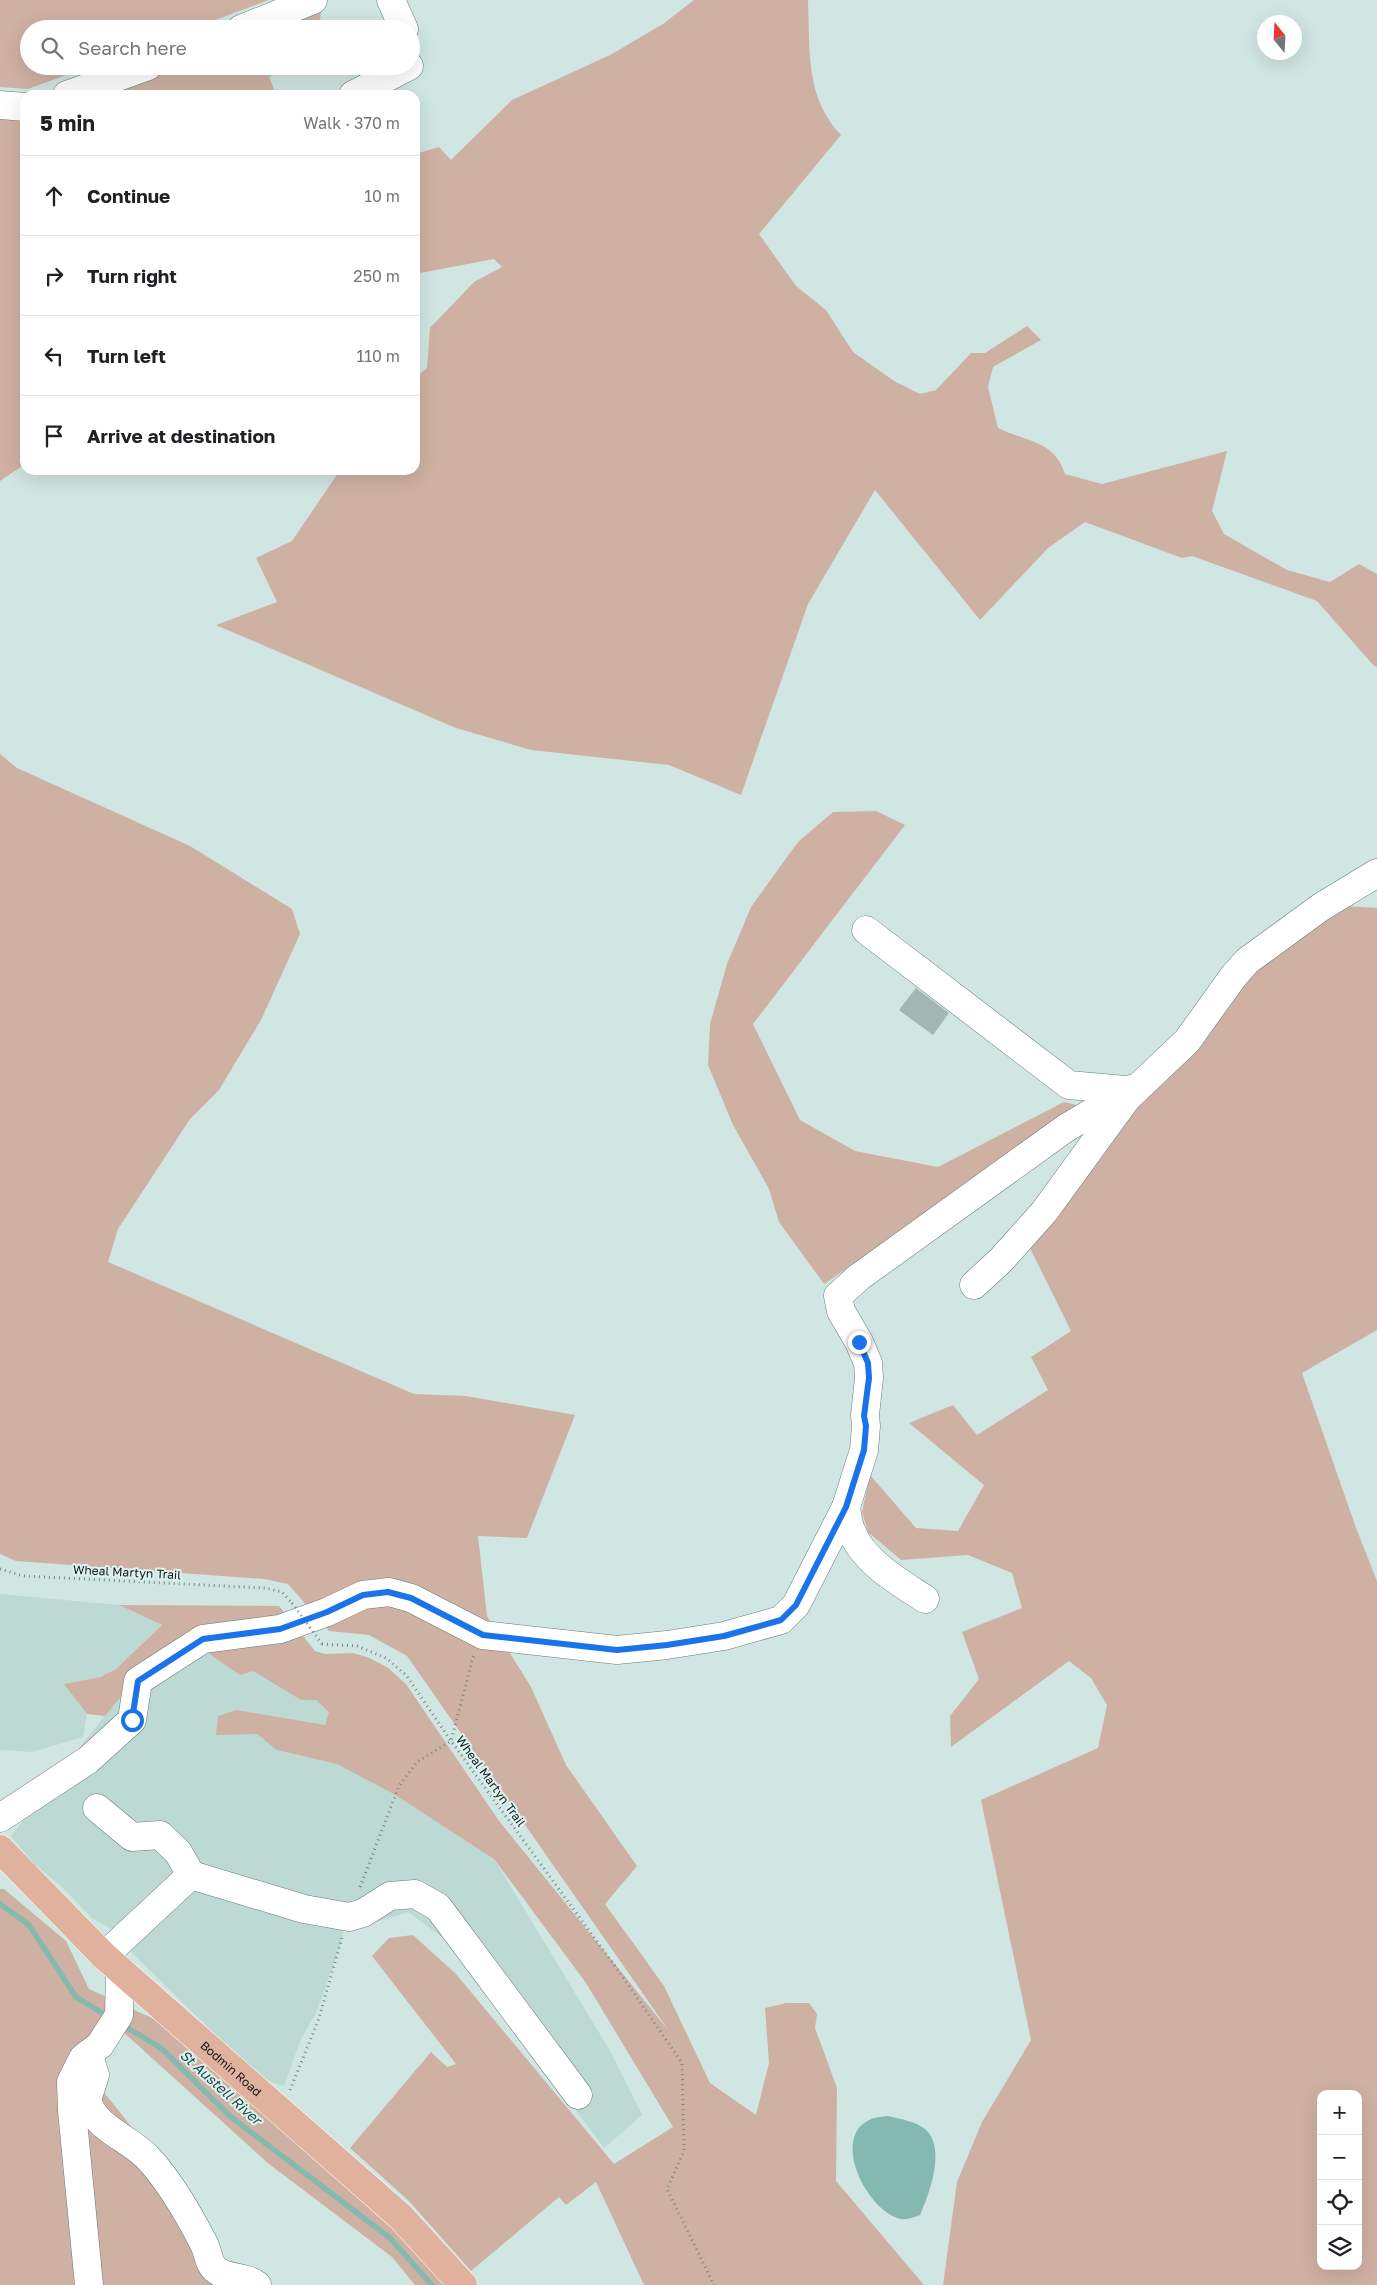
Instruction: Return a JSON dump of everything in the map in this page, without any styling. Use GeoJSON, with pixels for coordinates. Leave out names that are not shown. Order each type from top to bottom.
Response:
{"type":"FeatureCollection","features":[{"type":"Feature","properties":{"kind":"main road","name":"Bodmin Road"},"geometry":{"type":"LineString","coordinates":[[1,1851],[112,1963],[401,2218],[463,2285]]}},
{"type":"Feature","properties":{"kind":"street"},"geometry":{"type":"LineString","coordinates":[[263,20],[313,0]]}},
{"type":"Feature","properties":{"kind":"street"},"geometry":{"type":"LineString","coordinates":[[390,0],[400,20]]}},
{"type":"Feature","properties":{"kind":"street"},"geometry":{"type":"LineString","coordinates":[[81,90],[123,75]]}},
{"type":"Feature","properties":{"kind":"street"},"geometry":{"type":"LineString","coordinates":[[362,90],[391,75]]}},
{"type":"Feature","properties":{"kind":"street"},"geometry":{"type":"LineString","coordinates":[[0,105],[20,106]]}},
{"type":"Feature","properties":{"kind":"street"},"geometry":{"type":"LineString","coordinates":[[974,1285],[1001,1260],[1044,1212],[1133,1093],[1187,1040],[1247,961],[1321,907],[1377,873]]}},
{"type":"Feature","properties":{"kind":"street"},"geometry":{"type":"LineString","coordinates":[[866,930],[1069,1085],[1125,1090],[1133,1093]]}},
{"type":"Feature","properties":{"kind":"street"},"geometry":{"type":"LineString","coordinates":[[0,1818],[88,1760],[132,1720],[138,1681],[203,1639],[280,1629],[327,1612],[363,1595],[388,1592],[411,1598],[483,1635],[617,1650],[667,1645],[724,1636],[781,1620],[796,1605],[846,1507],[864,1450],[866,1426],[864,1416],[869,1378],[868,1363],[859,1342],[840,1312],[838,1296],[859,1277],[1066,1128],[1098,1109],[1133,1093]]}},
{"type":"Feature","properties":{"kind":"street"},"geometry":{"type":"LineString","coordinates":[[846,1507],[851,1531],[867,1555],[887,1574],[925,1599]]}},
{"type":"Feature","properties":{"kind":"street"},"geometry":{"type":"LineString","coordinates":[[97,1808],[132,1837],[160,1835],[178,1852],[191,1875],[304,1909],[349,1917],[363,1912],[390,1896],[414,1894],[438,1907],[578,2095]]}},
{"type":"Feature","properties":{"kind":"street"},"geometry":{"type":"LineString","coordinates":[[90,2285],[72,2111],[71,2082],[83,2058],[100,2044],[114,2023],[112,1963],[191,1875]]}},
{"type":"Feature","properties":{"kind":"street"},"geometry":{"type":"LineString","coordinates":[[88,2054],[95,2075],[87,2100],[92,2112],[148,2158],[190,2218],[205,2245],[213,2267],[221,2274],[242,2278],[257,2285]]}},
{"type":"Feature","properties":{"kind":"path","name":"Wheal Martyn Trail"},"geometry":{"type":"LineString","coordinates":[[0,1568],[23,1576],[266,1588],[282,1592],[322,1644],[357,1646],[386,1658],[406,1675],[450,1741],[620,1973],[682,2063],[684,2151],[666,2189],[714,2285]]}},
{"type":"Feature","properties":{"kind":"path"},"geometry":{"type":"LineString","coordinates":[[281,2112],[318,2021],[349,1917],[399,1786],[417,1762],[450,1741],[475,1650],[483,1635]]}},
{"type":"Feature","properties":{"kind":"shaded area"},"geometry":{"type":"Polygon","coordinates":[[[0,0],[269,0],[215,20],[20,20],[20,75],[66,75],[28,89],[0,87],[0,0]]]}},
{"type":"Feature","properties":{"kind":"shaded area"},"geometry":{"type":"Polygon","coordinates":[[[694,0],[808,0],[810,54],[815,89],[829,121],[841,135],[759,234],[796,286],[826,310],[853,352],[894,381],[920,394],[936,390],[971,353],[985,353],[1027,326],[1041,340],[993,367],[988,387],[998,428],[1046,448],[1054,454],[1065,474],[1102,484],[1227,451],[1212,511],[1224,534],[1287,570],[1330,582],[1359,564],[1377,574],[1377,667],[1374,666],[1317,601],[1192,556],[1182,558],[1085,522],[1048,548],[980,620],[875,490],[808,604],[741,795],[669,765],[531,750],[456,728],[216,625],[277,602],[256,558],[292,541],[337,475],[420,475],[420,374],[427,368],[430,328],[474,282],[502,267],[494,259],[420,273],[420,153],[439,147],[451,160],[512,100],[610,55],[663,24],[694,0]]]}},
{"type":"Feature","properties":{"kind":"shaded area"},"geometry":{"type":"Polygon","coordinates":[[[322,8],[320,20],[292,20],[322,8]]]}},
{"type":"Feature","properties":{"kind":"shaded area"},"geometry":{"type":"Polygon","coordinates":[[[149,75],[273,75],[269,77],[274,90],[110,90],[149,75]]]}},
{"type":"Feature","properties":{"kind":"shaded area"},"geometry":{"type":"Polygon","coordinates":[[[0,116],[20,118],[20,467],[0,481],[0,116]]]}},
{"type":"Feature","properties":{"kind":"shaded area"},"geometry":{"type":"Polygon","coordinates":[[[0,754],[17,768],[190,846],[292,909],[300,934],[261,1020],[219,1090],[190,1119],[118,1229],[108,1262],[414,1394],[466,1396],[575,1415],[527,1538],[478,1536],[487,1616],[531,1687],[566,1765],[637,1866],[605,1904],[664,1986],[710,2083],[756,2115],[769,2063],[765,2008],[786,2003],[809,2003],[817,2014],[815,2028],[837,2088],[836,2181],[924,2285],[644,2285],[596,2182],[566,2205],[559,2197],[471,2271],[409,2201],[350,2148],[431,2052],[447,2067],[456,2064],[372,1956],[389,1938],[413,1935],[456,1974],[614,2164],[673,2127],[586,1983],[494,1859],[392,1793],[337,1764],[277,1750],[257,1734],[216,1735],[218,1716],[236,1710],[325,1725],[329,1712],[316,1700],[301,1700],[253,1671],[240,1675],[204,1650],[171,1671],[118,1700],[105,1716],[87,1714],[64,1684],[100,1677],[116,1669],[162,1625],[119,1605],[279,1606],[315,1651],[325,1654],[353,1653],[367,1657],[387,1667],[406,1684],[499,1821],[669,2031],[407,1656],[369,1635],[329,1631],[288,1584],[264,1579],[16,1561],[0,1554],[0,754]]]}},
{"type":"Feature","properties":{"kind":"shaded area"},"geometry":{"type":"Polygon","coordinates":[[[876,811],[905,825],[753,1024],[800,1120],[855,1151],[938,1167],[1064,1102],[1085,1107],[824,1284],[779,1222],[769,1189],[733,1125],[708,1065],[710,1024],[727,964],[751,907],[798,842],[833,812],[876,811]]]}},
{"type":"Feature","properties":{"kind":"shaded area"},"geometry":{"type":"Polygon","coordinates":[[[1345,906],[1377,908],[1377,1330],[1302,1373],[1356,1528],[1377,1581],[1377,2285],[943,2285],[957,2182],[982,2122],[1031,2040],[981,1800],[1098,1748],[1107,1705],[1091,1678],[1069,1661],[951,1747],[950,1716],[979,1679],[962,1632],[1022,1608],[1012,1573],[968,1555],[901,1560],[868,1532],[862,1512],[870,1475],[916,1528],[958,1531],[984,1485],[909,1423],[953,1405],[977,1435],[1048,1390],[1031,1357],[1071,1331],[1027,1242],[1136,1103],[1219,1017],[1261,964],[1345,906]]]}},
{"type":"Feature","properties":{"kind":"shaded area"},"geometry":{"type":"Polygon","coordinates":[[[0,1594],[119,1605],[162,1625],[116,1669],[100,1677],[65,1684],[87,1714],[83,1737],[32,1752],[0,1750],[0,1594]]]}},
{"type":"Feature","properties":{"kind":"shaded area"},"geometry":{"type":"Polygon","coordinates":[[[215,1643],[329,1681],[392,1793],[494,1859],[609,2049],[642,2115],[604,2148],[454,1946],[408,1912],[361,1927],[344,1927],[341,1943],[317,2011],[301,2039],[284,2086],[263,2079],[141,1962],[111,1929],[92,1918],[62,1887],[32,1862],[11,1836],[117,1700],[171,1671],[215,1643]]]}},
{"type":"Feature","properties":{"kind":"shaded area"},"geometry":{"type":"Polygon","coordinates":[[[0,1889],[4,1889],[66,1941],[89,1989],[167,2025],[377,2207],[448,2285],[415,2285],[392,2257],[269,2164],[121,2030],[83,2066],[134,2130],[149,2176],[207,2276],[216,2285],[0,2285],[0,1889]]]}},
{"type":"Feature","properties":{"kind":"shaded area"},"geometry":{"type":"Polygon","coordinates":[[[888,2116],[921,2126],[931,2137],[935,2148],[934,2171],[928,2195],[920,2215],[909,2219],[901,2219],[887,2212],[874,2200],[863,2183],[855,2165],[853,2147],[856,2132],[868,2121],[888,2116]]]}},
{"type":"Feature","properties":{"kind":"building"},"geometry":{"type":"Polygon","coordinates":[[[916,988],[949,1013],[933,1035],[899,1010],[916,988]]]}},
{"type":"Feature","properties":{"kind":"waterway","name":"St Austell River"},"geometry":{"type":"LineString","coordinates":[[0,1904],[29,1925],[76,1997],[109,2017]]}},
{"type":"Feature","properties":{"kind":"waterway","name":"St Austell River"},"geometry":{"type":"LineString","coordinates":[[121,2024],[161,2048],[231,2117],[390,2238],[432,2285]]}},
{"type":"Feature","properties":{"kind":"route"},"geometry":{"type":"LineString","coordinates":[[132,1720],[138,1681],[203,1639],[280,1629],[327,1612],[363,1595],[388,1592],[411,1598],[483,1635],[617,1650],[667,1645],[724,1636],[781,1620],[796,1605],[846,1507],[864,1450],[866,1440],[864,1416],[869,1378],[868,1363],[859,1342]]}}]}
